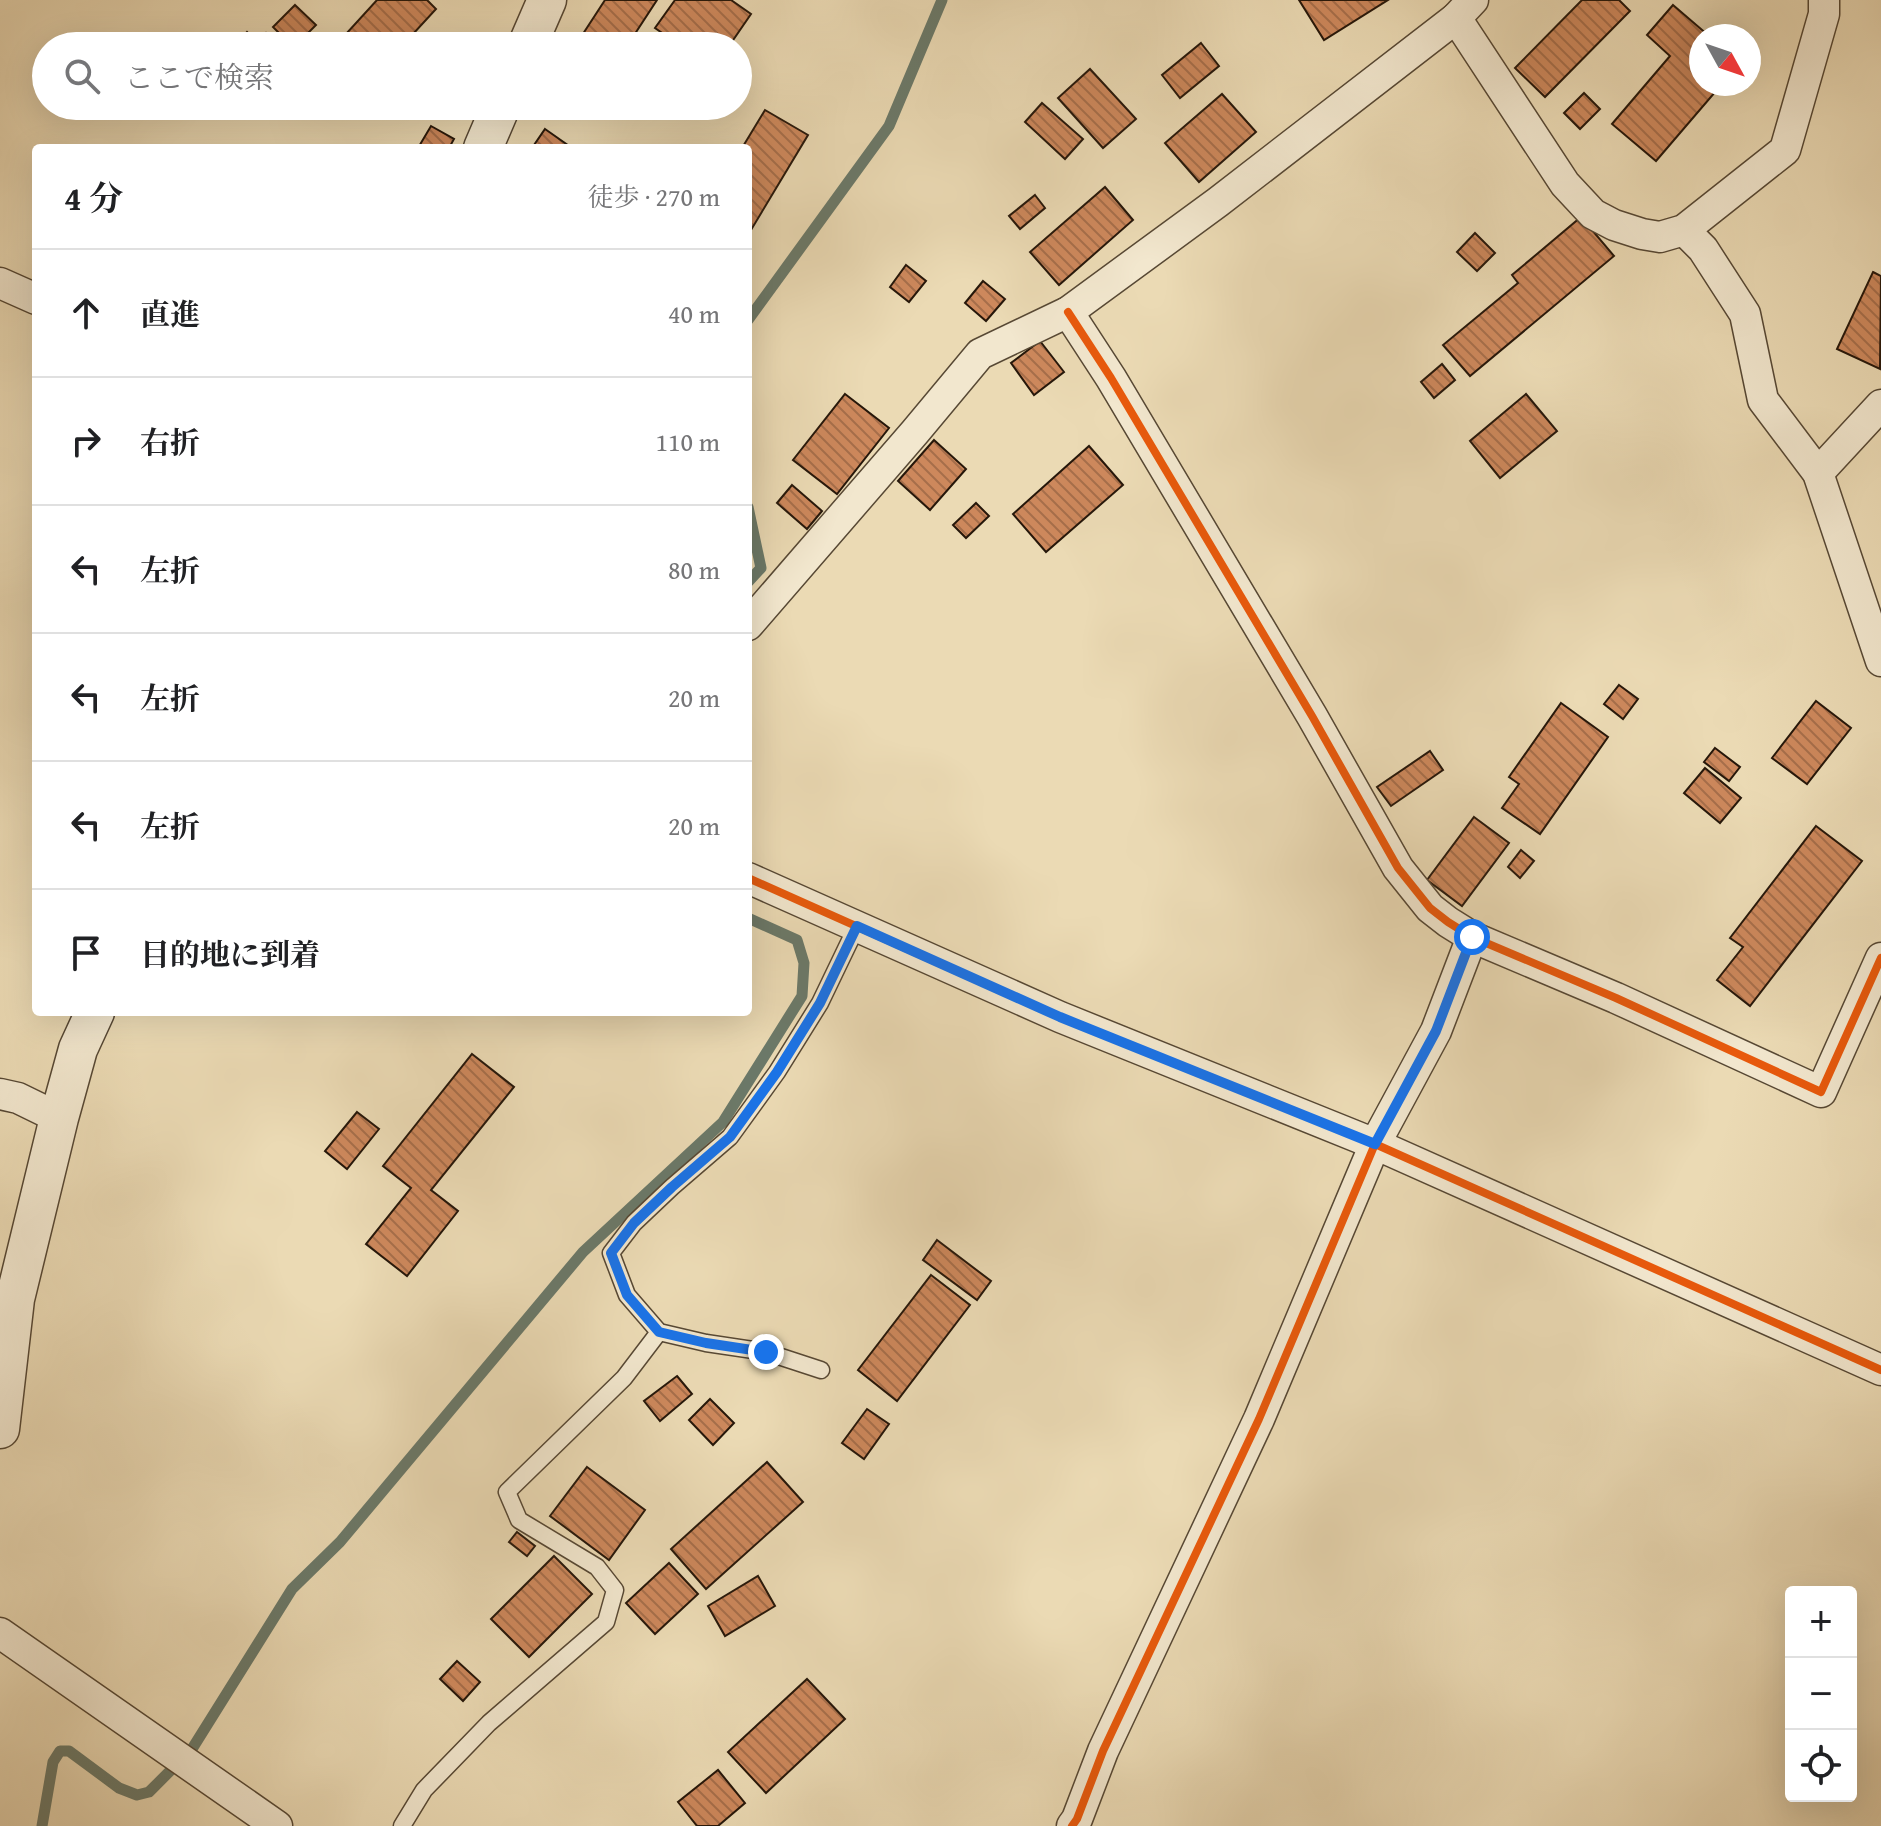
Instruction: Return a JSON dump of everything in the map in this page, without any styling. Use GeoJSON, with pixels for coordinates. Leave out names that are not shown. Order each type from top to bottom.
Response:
{"type":"FeatureCollection","features":[{"type":"Feature","properties":{"kind":"street"},"geometry":{"type":"LineString","coordinates":[[533,32],[547,0]]}},
{"type":"Feature","properties":{"kind":"street"},"geometry":{"type":"LineString","coordinates":[[752,620],[980,354],[1068,312],[1218,202],[1464,9],[1565,184],[1593,214],[1614,225],[1660,237],[1684,230],[1785,150],[1824,14],[1824,0]]}},
{"type":"Feature","properties":{"kind":"street"},"geometry":{"type":"LineString","coordinates":[[485,144],[495,120]]}},
{"type":"Feature","properties":{"kind":"street"},"geometry":{"type":"LineString","coordinates":[[1684,230],[1703,249],[1745,314],[1763,400],[1818,473],[1881,661]]}},
{"type":"Feature","properties":{"kind":"street"},"geometry":{"type":"LineString","coordinates":[[0,283],[32,297]]}},
{"type":"Feature","properties":{"kind":"street"},"geometry":{"type":"LineString","coordinates":[[1068,312],[1111,378],[1312,716],[1398,868],[1430,908],[1472,937],[1616,998],[1821,1092],[1881,958]]}},
{"type":"Feature","properties":{"kind":"street"},"geometry":{"type":"LineString","coordinates":[[1818,473],[1881,405]]}},
{"type":"Feature","properties":{"kind":"street"},"geometry":{"type":"LineString","coordinates":[[752,880],[1074,1023],[1375,1144],[1881,1370]]}},
{"type":"Feature","properties":{"kind":"street"},"geometry":{"type":"LineString","coordinates":[[1072,1826],[1103,1751],[1259,1419],[1375,1144],[1436,1031],[1472,937]]}},
{"type":"Feature","properties":{"kind":"street"},"geometry":{"type":"LineString","coordinates":[[0,1429],[15,1299],[78,1049],[93,1016]]}},
{"type":"Feature","properties":{"kind":"street"},"geometry":{"type":"LineString","coordinates":[[0,1094],[18,1098],[59,1118]]}},
{"type":"Feature","properties":{"kind":"street"},"geometry":{"type":"LineString","coordinates":[[0,1633],[277,1826]]}},
{"type":"Feature","properties":{"kind":"lane"},"geometry":{"type":"LineString","coordinates":[[821,1370],[766,1352],[659,1332],[627,1295],[611,1253],[634,1223],[730,1137],[777,1072],[820,1003],[857,926]]}},
{"type":"Feature","properties":{"kind":"lane"},"geometry":{"type":"LineString","coordinates":[[402,1826],[424,1790],[489,1723],[606,1622],[615,1590],[597,1567],[519,1520],[507,1492],[624,1378],[659,1332]]}},
{"type":"Feature","properties":{"kind":"building"},"geometry":{"type":"Polygon","coordinates":[[[377,0],[427,0],[436,9],[415,32],[348,32],[377,0]]]}},
{"type":"Feature","properties":{"kind":"building"},"geometry":{"type":"Polygon","coordinates":[[[605,0],[657,0],[636,32],[584,32],[605,0]]]}},
{"type":"Feature","properties":{"kind":"building"},"geometry":{"type":"Polygon","coordinates":[[[675,0],[731,0],[751,14],[739,32],[661,32],[655,28],[675,0]]]}},
{"type":"Feature","properties":{"kind":"building"},"geometry":{"type":"Polygon","coordinates":[[[1299,0],[1388,0],[1324,40],[1299,0]]]}},
{"type":"Feature","properties":{"kind":"building"},"geometry":{"type":"Polygon","coordinates":[[[1582,0],[1619,0],[1630,11],[1545,97],[1515,68],[1582,0]]]}},
{"type":"Feature","properties":{"kind":"building"},"geometry":{"type":"Polygon","coordinates":[[[295,5],[316,25],[309,32],[278,32],[273,27],[295,5]]]}},
{"type":"Feature","properties":{"kind":"building"},"geometry":{"type":"Polygon","coordinates":[[[1673,5],[1695,24],[1689,24],[1689,96],[1712,96],[1656,161],[1612,124],[1670,56],[1647,35],[1673,5]]]}},
{"type":"Feature","properties":{"kind":"building"},"geometry":{"type":"Polygon","coordinates":[[[1201,43],[1219,66],[1180,98],[1162,75],[1201,43]]]}},
{"type":"Feature","properties":{"kind":"building"},"geometry":{"type":"Polygon","coordinates":[[[1090,69],[1136,119],[1103,148],[1058,98],[1090,69]]]}},
{"type":"Feature","properties":{"kind":"building"},"geometry":{"type":"Polygon","coordinates":[[[1584,93],[1600,109],[1580,129],[1564,113],[1584,93]]]}},
{"type":"Feature","properties":{"kind":"building"},"geometry":{"type":"Polygon","coordinates":[[[1222,94],[1256,132],[1199,182],[1165,143],[1222,94]]]}},
{"type":"Feature","properties":{"kind":"building"},"geometry":{"type":"Polygon","coordinates":[[[1042,103],[1083,139],[1065,159],[1025,122],[1042,103]]]}},
{"type":"Feature","properties":{"kind":"building"},"geometry":{"type":"Polygon","coordinates":[[[765,110],[808,135],[752,228],[752,144],[744,144],[765,110]]]}},
{"type":"Feature","properties":{"kind":"building"},"geometry":{"type":"Polygon","coordinates":[[[431,126],[454,139],[451,144],[420,144],[431,126]]]}},
{"type":"Feature","properties":{"kind":"building"},"geometry":{"type":"Polygon","coordinates":[[[545,129],[566,144],[535,144],[545,129]]]}},
{"type":"Feature","properties":{"kind":"building"},"geometry":{"type":"Polygon","coordinates":[[[1105,187],[1133,220],[1059,285],[1030,252],[1105,187]]]}},
{"type":"Feature","properties":{"kind":"building"},"geometry":{"type":"Polygon","coordinates":[[[1035,195],[1045,208],[1020,229],[1009,216],[1035,195]]]}},
{"type":"Feature","properties":{"kind":"building"},"geometry":{"type":"Polygon","coordinates":[[[1581,217],[1614,256],[1470,376],[1443,345],[1518,283],[1512,275],[1581,217]]]}},
{"type":"Feature","properties":{"kind":"building"},"geometry":{"type":"Polygon","coordinates":[[[1475,233],[1495,253],[1477,271],[1457,252],[1475,233]]]}},
{"type":"Feature","properties":{"kind":"building"},"geometry":{"type":"Polygon","coordinates":[[[906,265],[926,281],[909,302],[890,287],[906,265]]]}},
{"type":"Feature","properties":{"kind":"building"},"geometry":{"type":"Polygon","coordinates":[[[1873,272],[1881,276],[1880,369],[1837,349],[1873,272]]]}},
{"type":"Feature","properties":{"kind":"building"},"geometry":{"type":"Polygon","coordinates":[[[983,281],[1005,299],[986,321],[965,303],[983,281]]]}},
{"type":"Feature","properties":{"kind":"building"},"geometry":{"type":"Polygon","coordinates":[[[1040,341],[1064,372],[1034,395],[1011,363],[1040,341]]]}},
{"type":"Feature","properties":{"kind":"building"},"geometry":{"type":"Polygon","coordinates":[[[1442,364],[1455,380],[1434,398],[1421,382],[1442,364]]]}},
{"type":"Feature","properties":{"kind":"building"},"geometry":{"type":"Polygon","coordinates":[[[845,394],[889,428],[837,494],[793,460],[845,394]]]}},
{"type":"Feature","properties":{"kind":"building"},"geometry":{"type":"Polygon","coordinates":[[[1526,394],[1557,431],[1500,478],[1470,441],[1526,394]]]}},
{"type":"Feature","properties":{"kind":"building"},"geometry":{"type":"Polygon","coordinates":[[[934,440],[966,469],[930,510],[898,481],[934,440]]]}},
{"type":"Feature","properties":{"kind":"building"},"geometry":{"type":"Polygon","coordinates":[[[1089,446],[1123,485],[1046,552],[1013,514],[1089,446]]]}},
{"type":"Feature","properties":{"kind":"building"},"geometry":{"type":"Polygon","coordinates":[[[792,485],[822,511],[807,529],[777,503],[792,485]]]}},
{"type":"Feature","properties":{"kind":"building"},"geometry":{"type":"Polygon","coordinates":[[[976,503],[989,516],[966,538],[953,525],[976,503]]]}},
{"type":"Feature","properties":{"kind":"building"},"geometry":{"type":"Polygon","coordinates":[[[1619,685],[1638,699],[1623,719],[1604,704],[1619,685]]]}},
{"type":"Feature","properties":{"kind":"building"},"geometry":{"type":"Polygon","coordinates":[[[1816,701],[1851,728],[1807,784],[1772,758],[1816,701]]]}},
{"type":"Feature","properties":{"kind":"building"},"geometry":{"type":"Polygon","coordinates":[[[1561,703],[1608,737],[1540,834],[1502,808],[1519,784],[1509,777],[1561,703]]]}},
{"type":"Feature","properties":{"kind":"building"},"geometry":{"type":"Polygon","coordinates":[[[1715,748],[1740,767],[1729,781],[1704,762],[1715,748]]]}},
{"type":"Feature","properties":{"kind":"building"},"geometry":{"type":"Polygon","coordinates":[[[1430,751],[1443,770],[1391,806],[1377,787],[1430,751]]]}},
{"type":"Feature","properties":{"kind":"building"},"geometry":{"type":"Polygon","coordinates":[[[1705,768],[1741,798],[1720,823],[1684,793],[1705,768]]]}},
{"type":"Feature","properties":{"kind":"building"},"geometry":{"type":"Polygon","coordinates":[[[1474,817],[1509,843],[1462,906],[1427,880],[1474,817]]]}},
{"type":"Feature","properties":{"kind":"building"},"geometry":{"type":"Polygon","coordinates":[[[1816,826],[1862,861],[1750,1006],[1717,980],[1743,947],[1730,938],[1816,826]]]}},
{"type":"Feature","properties":{"kind":"building"},"geometry":{"type":"Polygon","coordinates":[[[1521,850],[1534,861],[1520,878],[1508,867],[1521,850]]]}},
{"type":"Feature","properties":{"kind":"building"},"geometry":{"type":"Polygon","coordinates":[[[472,1054],[514,1087],[431,1190],[458,1211],[407,1276],[366,1244],[411,1188],[383,1166],[472,1054]]]}},
{"type":"Feature","properties":{"kind":"building"},"geometry":{"type":"Polygon","coordinates":[[[357,1112],[379,1129],[347,1169],[325,1151],[357,1112]]]}},
{"type":"Feature","properties":{"kind":"building"},"geometry":{"type":"Polygon","coordinates":[[[937,1240],[991,1281],[977,1300],[923,1260],[937,1240]]]}},
{"type":"Feature","properties":{"kind":"building"},"geometry":{"type":"Polygon","coordinates":[[[931,1275],[970,1305],[897,1401],[858,1370],[931,1275]]]}},
{"type":"Feature","properties":{"kind":"building"},"geometry":{"type":"Polygon","coordinates":[[[677,1376],[692,1394],[660,1421],[644,1401],[677,1376]]]}},
{"type":"Feature","properties":{"kind":"building"},"geometry":{"type":"Polygon","coordinates":[[[710,1399],[734,1423],[713,1445],[689,1420],[710,1399]]]}},
{"type":"Feature","properties":{"kind":"building"},"geometry":{"type":"Polygon","coordinates":[[[867,1409],[889,1424],[864,1459],[842,1443],[867,1409]]]}},
{"type":"Feature","properties":{"kind":"building"},"geometry":{"type":"Polygon","coordinates":[[[767,1462],[803,1502],[706,1589],[671,1549],[767,1462]]]}},
{"type":"Feature","properties":{"kind":"building"},"geometry":{"type":"Polygon","coordinates":[[[587,1467],[645,1510],[609,1560],[550,1516],[587,1467]]]}},
{"type":"Feature","properties":{"kind":"building"},"geometry":{"type":"Polygon","coordinates":[[[517,1532],[535,1546],[527,1556],[509,1542],[517,1532]]]}},
{"type":"Feature","properties":{"kind":"building"},"geometry":{"type":"Polygon","coordinates":[[[554,1556],[592,1594],[529,1657],[491,1619],[554,1556]]]}},
{"type":"Feature","properties":{"kind":"building"},"geometry":{"type":"Polygon","coordinates":[[[669,1563],[698,1594],[655,1634],[626,1603],[669,1563]]]}},
{"type":"Feature","properties":{"kind":"building"},"geometry":{"type":"Polygon","coordinates":[[[758,1576],[775,1606],[725,1636],[708,1606],[758,1576]]]}},
{"type":"Feature","properties":{"kind":"building"},"geometry":{"type":"Polygon","coordinates":[[[457,1661],[480,1682],[463,1701],[440,1679],[457,1661]]]}},
{"type":"Feature","properties":{"kind":"building"},"geometry":{"type":"Polygon","coordinates":[[[807,1679],[845,1719],[766,1793],[728,1752],[807,1679]]]}},
{"type":"Feature","properties":{"kind":"building"},"geometry":{"type":"Polygon","coordinates":[[[718,1770],[745,1803],[718,1826],[697,1826],[678,1802],[718,1770]]]}},
{"type":"Feature","properties":{"kind":"waterway"},"geometry":{"type":"LineString","coordinates":[[752,314],[889,126],[942,0]]}},
{"type":"Feature","properties":{"kind":"waterway"},"geometry":{"type":"LineString","coordinates":[[752,526],[761,568],[752,578]]}},
{"type":"Feature","properties":{"kind":"waterway"},"geometry":{"type":"LineString","coordinates":[[42,1826],[53,1762],[60,1751],[69,1751],[119,1788],[137,1795],[149,1792],[192,1749],[292,1589],[340,1542],[583,1252],[723,1122],[802,996],[804,963],[797,940],[752,920]]}},
{"type":"Feature","properties":{"kind":"cycle path"},"geometry":{"type":"LineString","coordinates":[[1068,312],[1111,378],[1312,716],[1398,868],[1430,908],[1472,937],[1616,998],[1821,1092],[1881,958]]}},
{"type":"Feature","properties":{"kind":"cycle path"},"geometry":{"type":"LineString","coordinates":[[752,880],[1060,1017],[1375,1144],[1881,1370]]}},
{"type":"Feature","properties":{"kind":"cycle path"},"geometry":{"type":"LineString","coordinates":[[1072,1826],[1103,1751],[1259,1419],[1375,1144],[1436,1031],[1472,937]]}},
{"type":"Feature","properties":{"kind":"route"},"geometry":{"type":"LineString","coordinates":[[766,1352],[659,1332],[627,1295],[611,1253],[634,1223],[730,1137],[777,1072],[820,1003],[857,926],[1060,1017],[1375,1144],[1436,1031],[1472,937]]}}]}
